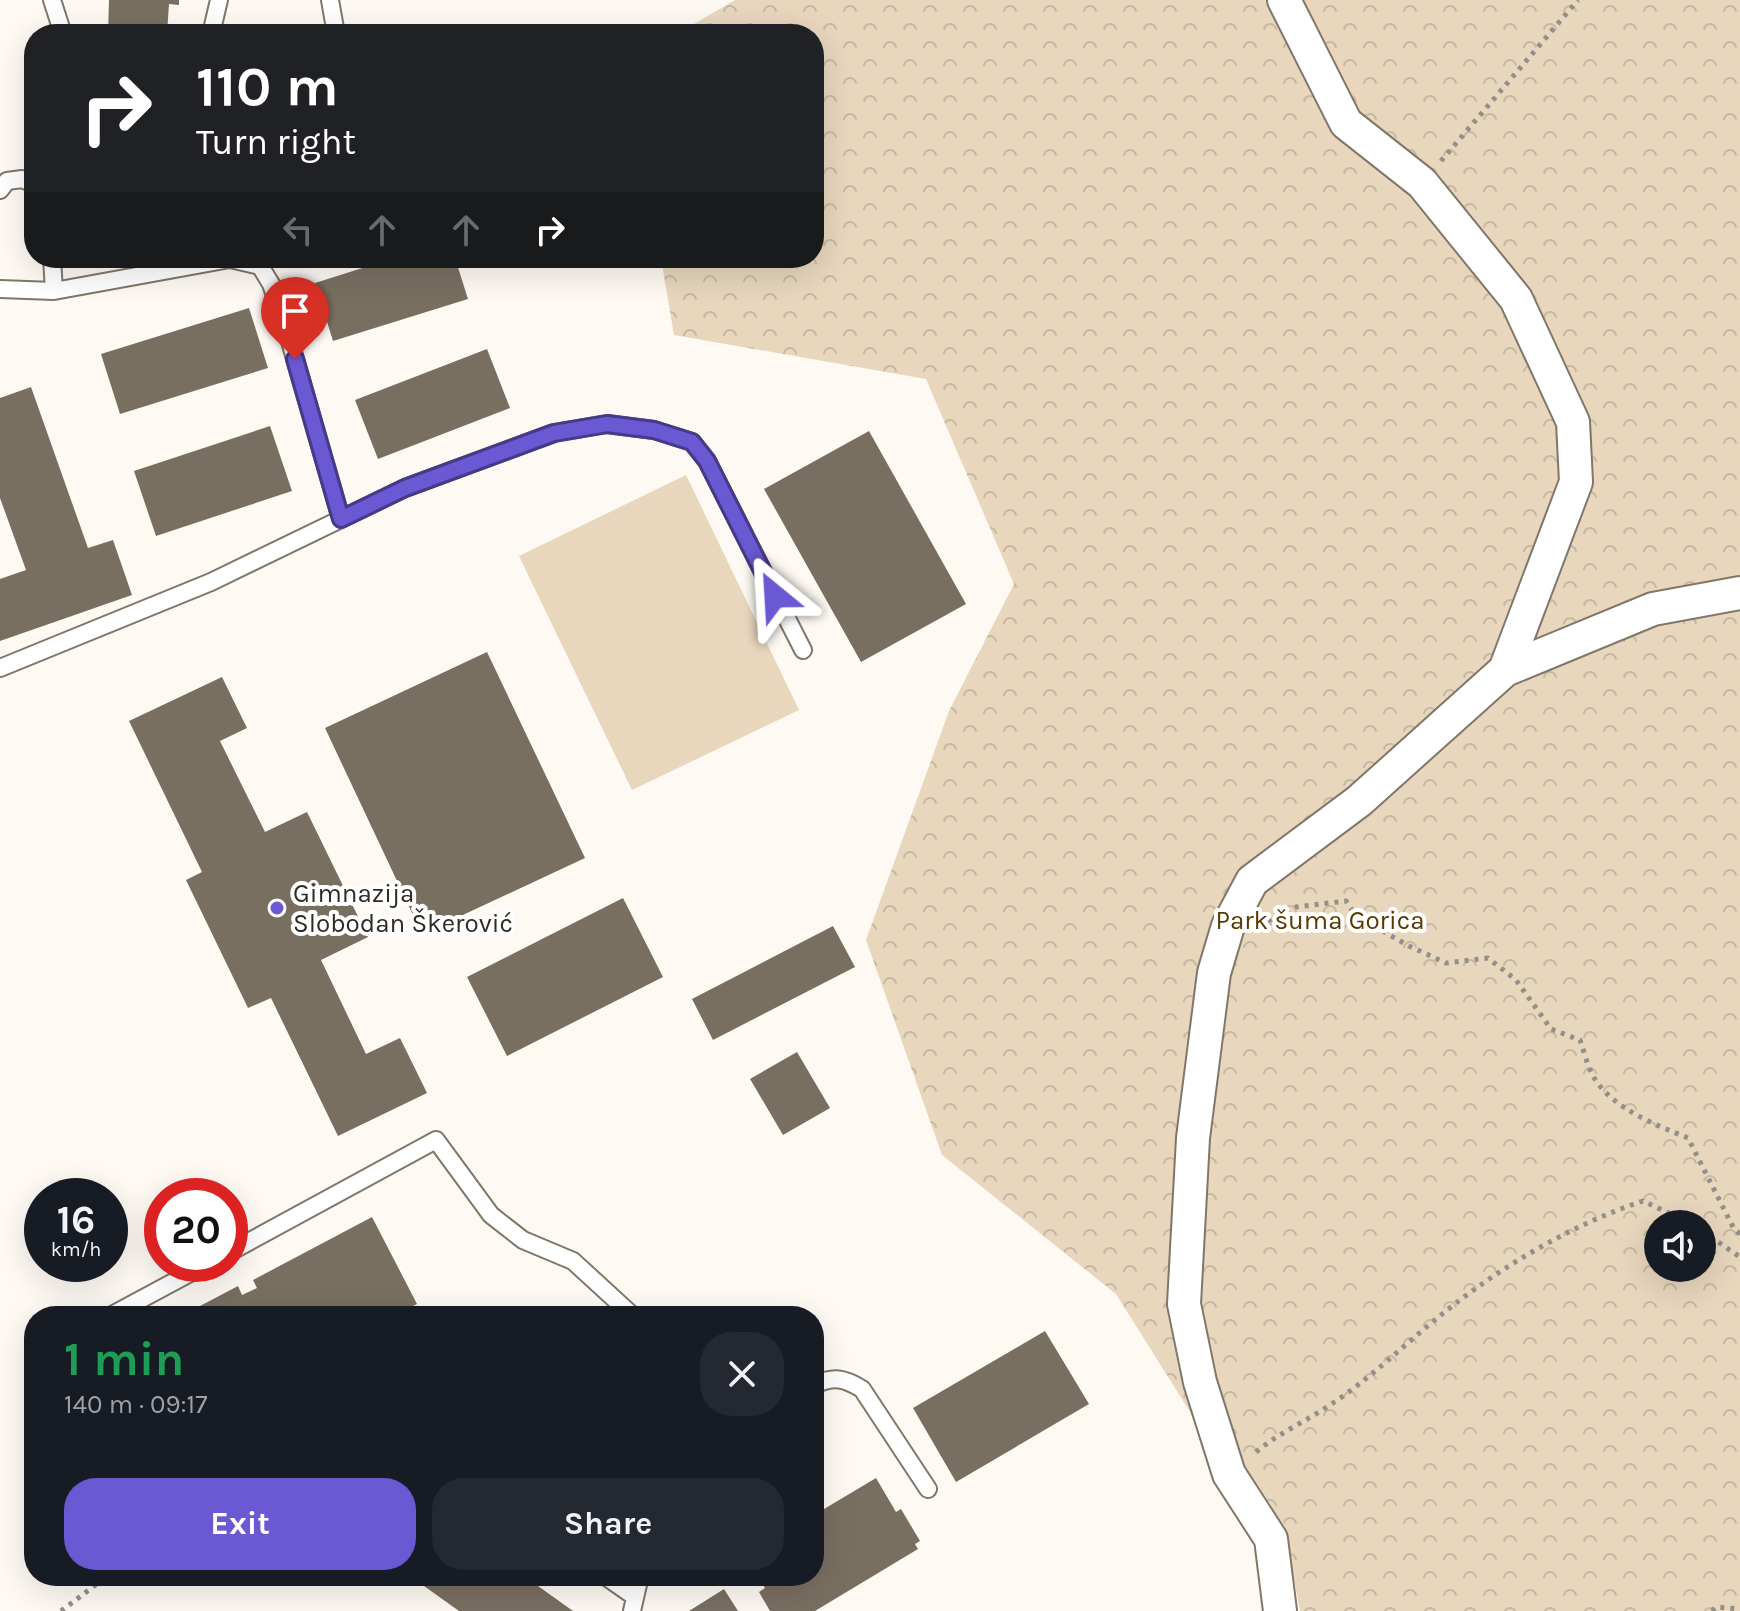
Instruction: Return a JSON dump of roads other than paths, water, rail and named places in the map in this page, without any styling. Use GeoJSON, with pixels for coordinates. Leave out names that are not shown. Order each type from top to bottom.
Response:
{"type":"FeatureCollection","features":[{"type":"Feature","properties":{"kind":"street"},"geometry":{"type":"LineString","coordinates":[[1284,0],[1346,123],[1422,183],[1516,299],[1573,422],[1576,482],[1505,670]]}},
{"type":"Feature","properties":{"kind":"street"},"geometry":{"type":"LineString","coordinates":[[1280,1611],[1271,1539],[1229,1474],[1200,1382],[1184,1304],[1193,1138],[1214,973],[1228,926],[1252,881],[1359,801],[1505,670],[1653,609],[1740,593]]}},
{"type":"Feature","properties":{"kind":"lane"},"geometry":{"type":"LineString","coordinates":[[52,0],[60,24]]}},
{"type":"Feature","properties":{"kind":"lane"},"geometry":{"type":"LineString","coordinates":[[213,24],[219,0]]}},
{"type":"Feature","properties":{"kind":"lane"},"geometry":{"type":"LineString","coordinates":[[330,0],[334,24]]}},
{"type":"Feature","properties":{"kind":"lane"},"geometry":{"type":"LineString","coordinates":[[0,190],[7,181],[24,180]]}},
{"type":"Feature","properties":{"kind":"lane"},"geometry":{"type":"LineString","coordinates":[[53,268],[54,291]]}},
{"type":"Feature","properties":{"kind":"lane"},"geometry":{"type":"LineString","coordinates":[[0,289],[54,291],[180,268]]}},
{"type":"Feature","properties":{"kind":"lane"},"geometry":{"type":"LineString","coordinates":[[261,268],[271,284],[283,319],[341,519]]}},
{"type":"Feature","properties":{"kind":"lane"},"geometry":{"type":"LineString","coordinates":[[0,668],[211,582],[405,488],[554,433],[607,424],[654,430],[692,442],[707,461],[803,650]]}},
{"type":"Feature","properties":{"kind":"lane"},"geometry":{"type":"LineString","coordinates":[[248,1242],[436,1140],[491,1215],[523,1240],[573,1261],[622,1306]]}},
{"type":"Feature","properties":{"kind":"lane"},"geometry":{"type":"LineString","coordinates":[[129,1306],[173,1282]]}},
{"type":"Feature","properties":{"kind":"lane"},"geometry":{"type":"LineString","coordinates":[[824,1380],[845,1378],[862,1389],[928,1489]]}},
{"type":"Feature","properties":{"kind":"lane"},"geometry":{"type":"LineString","coordinates":[[615,1586],[633,1604]]}},
{"type":"Feature","properties":{"kind":"place","name":"Gimnazija Slobodan Škerović"},"geometry":{"type":"Point","coordinates":[277,908]}},
{"type":"Feature","properties":{"kind":"park label","name":"Park šuma Gorica"},"geometry":{"type":"Point","coordinates":[1320,920]}}]}
